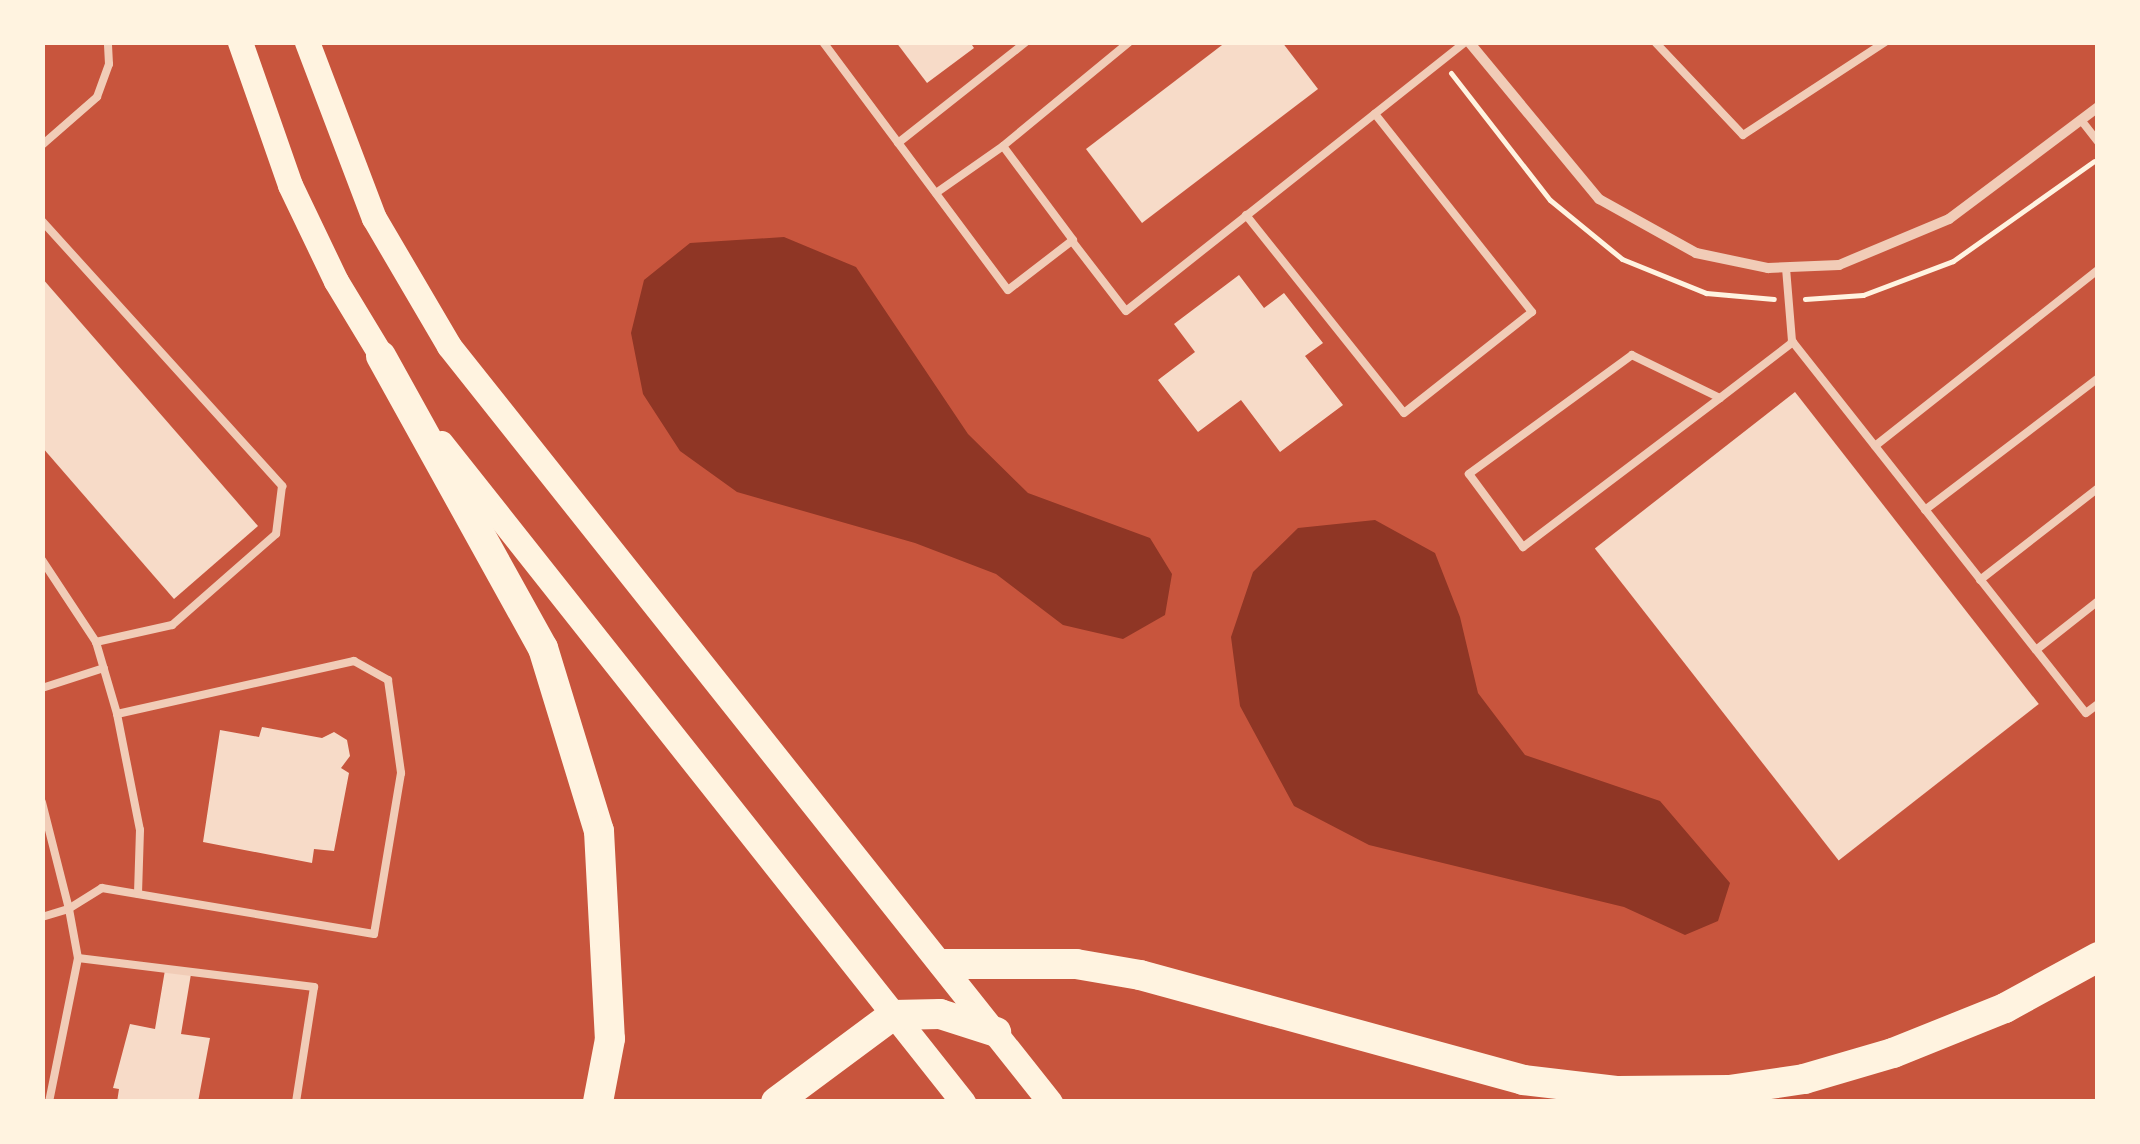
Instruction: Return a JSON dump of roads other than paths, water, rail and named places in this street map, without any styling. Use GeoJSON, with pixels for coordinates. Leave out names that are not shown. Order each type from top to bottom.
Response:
{"type":"FeatureCollection","features":[{"type":"Feature","properties":{"kind":"highway"},"geometry":{"type":"LineString","coordinates":[[381,356],[543,648],[599,832],[610,1038],[598,1102]]}},
{"type":"Feature","properties":{"kind":"highway"},"geometry":{"type":"LineString","coordinates":[[944,964],[1076,964],[1140,974],[1523,1080],[1618,1092],[1730,1090],[1804,1078],[1893,1053],[2005,1008],[2098,958]]}},
{"type":"Feature","properties":{"kind":"highway"},"geometry":{"type":"LineString","coordinates":[[776,1102],[894,1015],[940,1014],[996,1032]]}},
{"type":"Feature","properties":{"kind":"main road"},"geometry":{"type":"LineString","coordinates":[[240,42],[290,185],[381,356],[446,450],[963,1102]]}},
{"type":"Feature","properties":{"kind":"main road"},"geometry":{"type":"LineString","coordinates":[[307,42],[374,218],[450,346],[1050,1102]]}},
{"type":"Feature","properties":{"kind":"street"},"geometry":{"type":"LineString","coordinates":[[1467,42],[1599,200],[1696,253],[1786,268],[1871,256],[1949,219],[2098,108]]}},
{"type":"Feature","properties":{"kind":"lane"},"geometry":{"type":"LineString","coordinates":[[42,145],[97,97],[110,64],[108,42]]}},
{"type":"Feature","properties":{"kind":"lane"},"geometry":{"type":"LineString","coordinates":[[823,42],[1008,290],[1072,241]]}},
{"type":"Feature","properties":{"kind":"lane"},"geometry":{"type":"LineString","coordinates":[[898,143],[1026,42]]}},
{"type":"Feature","properties":{"kind":"lane"},"geometry":{"type":"LineString","coordinates":[[936,193],[1003,146],[1129,42]]}},
{"type":"Feature","properties":{"kind":"lane"},"geometry":{"type":"LineString","coordinates":[[1003,146],[1126,311],[1467,42]]}},
{"type":"Feature","properties":{"kind":"lane"},"geometry":{"type":"LineString","coordinates":[[1655,42],[1743,135],[1885,42]]}},
{"type":"Feature","properties":{"kind":"lane"},"geometry":{"type":"LineString","coordinates":[[1246,216],[1404,414],[1532,312],[1375,114]]}},
{"type":"Feature","properties":{"kind":"lane"},"geometry":{"type":"LineString","coordinates":[[2081,120],[2098,142]]}},
{"type":"Feature","properties":{"kind":"lane"},"geometry":{"type":"LineString","coordinates":[[42,221],[282,486],[276,534],[172,625],[96,642]]}},
{"type":"Feature","properties":{"kind":"lane"},"geometry":{"type":"LineString","coordinates":[[1786,268],[1793,342],[2086,713],[2098,704]]}},
{"type":"Feature","properties":{"kind":"lane"},"geometry":{"type":"LineString","coordinates":[[1874,446],[2098,270]]}},
{"type":"Feature","properties":{"kind":"lane"},"geometry":{"type":"LineString","coordinates":[[1720,398],[1632,355],[1469,474],[1523,547],[1720,398],[1793,342]]}},
{"type":"Feature","properties":{"kind":"lane"},"geometry":{"type":"LineString","coordinates":[[1925,510],[2098,378]]}},
{"type":"Feature","properties":{"kind":"lane"},"geometry":{"type":"LineString","coordinates":[[1980,580],[2098,488]]}},
{"type":"Feature","properties":{"kind":"lane"},"geometry":{"type":"LineString","coordinates":[[42,560],[96,642],[104,668],[140,830],[138,894]]}},
{"type":"Feature","properties":{"kind":"lane"},"geometry":{"type":"LineString","coordinates":[[2036,650],[2098,601]]}},
{"type":"Feature","properties":{"kind":"lane"},"geometry":{"type":"LineString","coordinates":[[42,917],[69,909],[102,888],[374,934],[401,773],[388,680],[354,661],[117,714]]}},
{"type":"Feature","properties":{"kind":"lane"},"geometry":{"type":"LineString","coordinates":[[42,688],[104,668]]}},
{"type":"Feature","properties":{"kind":"lane"},"geometry":{"type":"LineString","coordinates":[[42,802],[78,958],[49,1102]]}},
{"type":"Feature","properties":{"kind":"lane"},"geometry":{"type":"LineString","coordinates":[[78,958],[314,987],[296,1102]]}}]}
